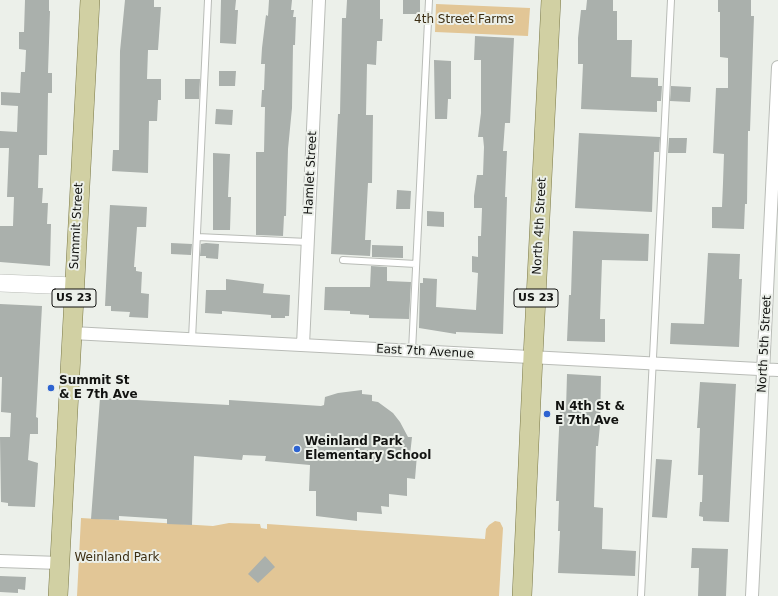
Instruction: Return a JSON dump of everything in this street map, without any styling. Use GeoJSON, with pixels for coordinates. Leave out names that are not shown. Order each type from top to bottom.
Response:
{"type":"FeatureCollection","features":[{"type":"Feature","properties":{"kind":"main road","name":"Summit Street"},"geometry":{"type":"LineString","coordinates":[[58,596],[90,0]]}},
{"type":"Feature","properties":{"kind":"main road","name":"North 4th Street"},"geometry":{"type":"LineString","coordinates":[[522,596],[552,0]]}},
{"type":"Feature","properties":{"kind":"street","name":"Hamlet Street"},"geometry":{"type":"LineString","coordinates":[[303,345],[319,0]]}},
{"type":"Feature","properties":{"kind":"street","name":"North 5th Street"},"geometry":{"type":"LineString","coordinates":[[752,596],[778,67]]}},
{"type":"Feature","properties":{"kind":"street"},"geometry":{"type":"LineString","coordinates":[[0,283],[74,286]]}},
{"type":"Feature","properties":{"kind":"street","name":"East 7th Avenue"},"geometry":{"type":"LineString","coordinates":[[72,333],[778,370]]}},
{"type":"Feature","properties":{"kind":"street"},"geometry":{"type":"LineString","coordinates":[[0,561],[60,563]]}},
{"type":"Feature","properties":{"kind":"lane"},"geometry":{"type":"LineString","coordinates":[[192,339],[208,0]]}},
{"type":"Feature","properties":{"kind":"lane"},"geometry":{"type":"LineString","coordinates":[[412,351],[429,0]]}},
{"type":"Feature","properties":{"kind":"lane"},"geometry":{"type":"LineString","coordinates":[[641,596],[671,0]]}},
{"type":"Feature","properties":{"kind":"lane"},"geometry":{"type":"LineString","coordinates":[[197,237],[308,242]]}},
{"type":"Feature","properties":{"kind":"lane"},"geometry":{"type":"LineString","coordinates":[[344,260],[416,264]]}},
{"type":"Feature","properties":{"kind":"green space","name":"4th Street Farms"},"geometry":{"type":"Polygon","coordinates":[[[436,4],[530,8],[528,36],[435,32],[436,4]]]}},
{"type":"Feature","properties":{"kind":"green space","name":"Weinland Park"},"geometry":{"type":"Polygon","coordinates":[[[81,518],[213,526],[229,523],[260,524],[261,528],[267,529],[267,524],[485,539],[486,529],[495,521],[500,522],[503,528],[499,596],[77,596],[81,518]]]}},
{"type":"Feature","properties":{"kind":"building"},"geometry":{"type":"Polygon","coordinates":[[[25,0],[49,0],[48,73],[52,73],[52,93],[48,93],[47,155],[39,155],[38,188],[43,188],[42,203],[48,203],[47,224],[51,224],[50,266],[0,262],[0,226],[13,226],[14,197],[7,197],[9,148],[0,148],[0,131],[17,132],[18,106],[1,105],[1,92],[20,93],[21,72],[25,72],[26,50],[19,49],[19,32],[24,32],[25,0]]]}},
{"type":"Feature","properties":{"kind":"building"},"geometry":{"type":"Polygon","coordinates":[[[125,0],[154,0],[154,7],[161,7],[158,50],[148,50],[147,79],[161,79],[161,100],[158,100],[157,121],[149,121],[148,173],[112,171],[113,150],[119,150],[120,51],[125,0]]]}},
{"type":"Feature","properties":{"kind":"building"},"geometry":{"type":"Polygon","coordinates":[[[221,0],[236,0],[235,10],[238,10],[236,44],[220,43],[221,0]]]}},
{"type":"Feature","properties":{"kind":"building"},"geometry":{"type":"Polygon","coordinates":[[[269,0],[292,0],[291,10],[294,10],[293,17],[296,17],[295,45],[293,45],[292,108],[288,149],[286,216],[284,216],[283,236],[256,235],[256,152],[264,152],[265,107],[261,107],[262,90],[264,90],[265,64],[261,64],[269,0]]]}},
{"type":"Feature","properties":{"kind":"building"},"geometry":{"type":"Polygon","coordinates":[[[347,0],[380,0],[380,19],[383,19],[382,41],[377,41],[376,65],[367,64],[366,115],[373,115],[372,183],[368,183],[365,240],[371,240],[370,256],[331,254],[338,114],[340,114],[342,18],[346,18],[347,0]]]}},
{"type":"Feature","properties":{"kind":"building"},"geometry":{"type":"Polygon","coordinates":[[[403,0],[420,0],[420,14],[403,14],[403,0]]]}},
{"type":"Feature","properties":{"kind":"building"},"geometry":{"type":"Polygon","coordinates":[[[587,0],[613,0],[613,11],[617,11],[617,40],[632,40],[631,77],[658,78],[658,86],[662,86],[661,101],[657,101],[657,112],[581,109],[583,64],[578,64],[578,38],[581,10],[586,10],[587,0]]]}},
{"type":"Feature","properties":{"kind":"building"},"geometry":{"type":"Polygon","coordinates":[[[718,0],[751,0],[751,16],[754,16],[750,131],[748,131],[747,204],[745,204],[744,229],[712,228],[712,207],[722,207],[724,154],[713,153],[716,88],[728,88],[728,58],[720,57],[720,12],[718,12],[718,0]]]}},
{"type":"Feature","properties":{"kind":"building"},"geometry":{"type":"Polygon","coordinates":[[[475,36],[514,38],[510,123],[505,123],[503,151],[507,151],[505,197],[507,197],[503,334],[456,332],[456,334],[419,328],[420,283],[423,283],[423,278],[437,279],[436,307],[476,310],[478,273],[472,272],[472,256],[478,257],[478,236],[481,236],[482,208],[474,208],[474,196],[477,175],[483,175],[484,147],[483,137],[478,137],[481,113],[481,60],[474,60],[475,36]]]}},
{"type":"Feature","properties":{"kind":"building"},"geometry":{"type":"Polygon","coordinates":[[[434,60],[451,61],[451,99],[448,99],[447,119],[435,119],[434,60]]]}},
{"type":"Feature","properties":{"kind":"building"},"geometry":{"type":"Polygon","coordinates":[[[219,71],[236,71],[235,86],[219,86],[219,71]]]}},
{"type":"Feature","properties":{"kind":"building"},"geometry":{"type":"Polygon","coordinates":[[[185,79],[200,79],[199,99],[185,99],[185,79]]]}},
{"type":"Feature","properties":{"kind":"building"},"geometry":{"type":"Polygon","coordinates":[[[671,86],[691,87],[690,102],[670,101],[671,86]]]}},
{"type":"Feature","properties":{"kind":"building"},"geometry":{"type":"Polygon","coordinates":[[[216,109],[233,110],[232,125],[215,124],[216,109]]]}},
{"type":"Feature","properties":{"kind":"building"},"geometry":{"type":"Polygon","coordinates":[[[579,133],[660,137],[659,152],[654,152],[652,212],[575,208],[579,133]]]}},
{"type":"Feature","properties":{"kind":"building"},"geometry":{"type":"Polygon","coordinates":[[[669,138],[687,138],[686,153],[668,153],[669,138]]]}},
{"type":"Feature","properties":{"kind":"building"},"geometry":{"type":"Polygon","coordinates":[[[213,153],[230,154],[228,197],[231,197],[230,230],[213,230],[213,153]]]}},
{"type":"Feature","properties":{"kind":"building"},"geometry":{"type":"Polygon","coordinates":[[[397,190],[411,191],[410,209],[396,209],[397,190]]]}},
{"type":"Feature","properties":{"kind":"building"},"geometry":{"type":"Polygon","coordinates":[[[110,205],[147,207],[146,227],[137,227],[134,267],[136,267],[136,271],[142,272],[141,293],[149,294],[148,318],[129,317],[130,312],[111,311],[111,306],[105,306],[110,205]]]}},
{"type":"Feature","properties":{"kind":"building"},"geometry":{"type":"Polygon","coordinates":[[[427,211],[444,212],[444,227],[427,226],[427,211]]]}},
{"type":"Feature","properties":{"kind":"building"},"geometry":{"type":"Polygon","coordinates":[[[573,231],[649,234],[648,261],[602,260],[600,319],[605,319],[605,342],[567,341],[569,295],[571,295],[573,231]]]}},
{"type":"Feature","properties":{"kind":"building"},"geometry":{"type":"Polygon","coordinates":[[[171,243],[192,244],[191,255],[171,254],[171,243]]]}},
{"type":"Feature","properties":{"kind":"building"},"geometry":{"type":"Polygon","coordinates":[[[201,244],[219,244],[218,259],[200,256],[201,244]]]}},
{"type":"Feature","properties":{"kind":"building"},"geometry":{"type":"Polygon","coordinates":[[[372,245],[403,246],[403,258],[372,257],[372,245]]]}},
{"type":"Feature","properties":{"kind":"building"},"geometry":{"type":"Polygon","coordinates":[[[708,253],[740,254],[739,279],[742,279],[739,347],[670,344],[671,323],[704,324],[708,253]]]}},
{"type":"Feature","properties":{"kind":"building"},"geometry":{"type":"Polygon","coordinates":[[[371,266],[387,267],[387,281],[411,282],[409,319],[369,318],[369,315],[350,314],[350,311],[324,310],[325,287],[370,287],[371,266]]]}},
{"type":"Feature","properties":{"kind":"building"},"geometry":{"type":"Polygon","coordinates":[[[226,279],[264,284],[263,293],[290,295],[289,316],[285,316],[285,318],[271,318],[271,315],[222,311],[222,314],[205,313],[206,290],[226,290],[226,279]]]}},
{"type":"Feature","properties":{"kind":"building"},"geometry":{"type":"Polygon","coordinates":[[[0,304],[42,306],[36,417],[38,418],[38,434],[30,434],[28,460],[38,463],[35,507],[8,506],[8,503],[1,502],[0,437],[10,437],[11,413],[1,412],[2,377],[0,377],[0,304]]]}},
{"type":"Feature","properties":{"kind":"building"},"geometry":{"type":"Polygon","coordinates":[[[567,374],[601,376],[600,425],[598,446],[596,446],[594,507],[603,508],[602,549],[636,551],[635,576],[558,573],[560,531],[558,531],[559,501],[556,501],[558,451],[560,409],[566,410],[567,374]]]}},
{"type":"Feature","properties":{"kind":"building"},"geometry":{"type":"Polygon","coordinates":[[[700,382],[736,384],[729,522],[703,521],[703,517],[699,516],[700,502],[702,502],[703,475],[698,475],[700,428],[697,428],[700,382]]]}},
{"type":"Feature","properties":{"kind":"building"},"geometry":{"type":"Polygon","coordinates":[[[362,390],[362,394],[372,395],[372,401],[378,402],[393,413],[408,437],[412,437],[410,455],[417,455],[415,479],[407,478],[407,496],[389,494],[389,507],[381,506],[382,514],[357,512],[357,521],[316,516],[316,491],[309,491],[310,465],[265,461],[266,456],[243,455],[242,460],[194,456],[192,525],[167,524],[167,519],[119,516],[119,520],[91,519],[100,398],[229,405],[229,400],[321,406],[324,405],[325,397],[338,393],[362,390]]]}},
{"type":"Feature","properties":{"kind":"building"},"geometry":{"type":"Polygon","coordinates":[[[656,459],[672,460],[667,518],[652,517],[656,459]]]}},
{"type":"Feature","properties":{"kind":"building"},"geometry":{"type":"Polygon","coordinates":[[[692,548],[728,549],[726,596],[698,596],[699,568],[691,568],[692,548]]]}},
{"type":"Feature","properties":{"kind":"building"},"geometry":{"type":"Polygon","coordinates":[[[265,556],[275,567],[258,583],[248,574],[265,556]]]}},
{"type":"Feature","properties":{"kind":"building"},"geometry":{"type":"Polygon","coordinates":[[[0,576],[26,577],[25,590],[18,589],[18,593],[0,592],[0,576]]]}},
{"type":"Feature","properties":{"kind":"place","name":"Summit St & E 7th Ave"},"geometry":{"type":"Point","coordinates":[51,388]}},
{"type":"Feature","properties":{"kind":"place","name":"N 4th St & E 7th Ave"},"geometry":{"type":"Point","coordinates":[547,414]}},
{"type":"Feature","properties":{"kind":"place","name":"Weinland Park Elementary School"},"geometry":{"type":"Point","coordinates":[297,449]}}]}
